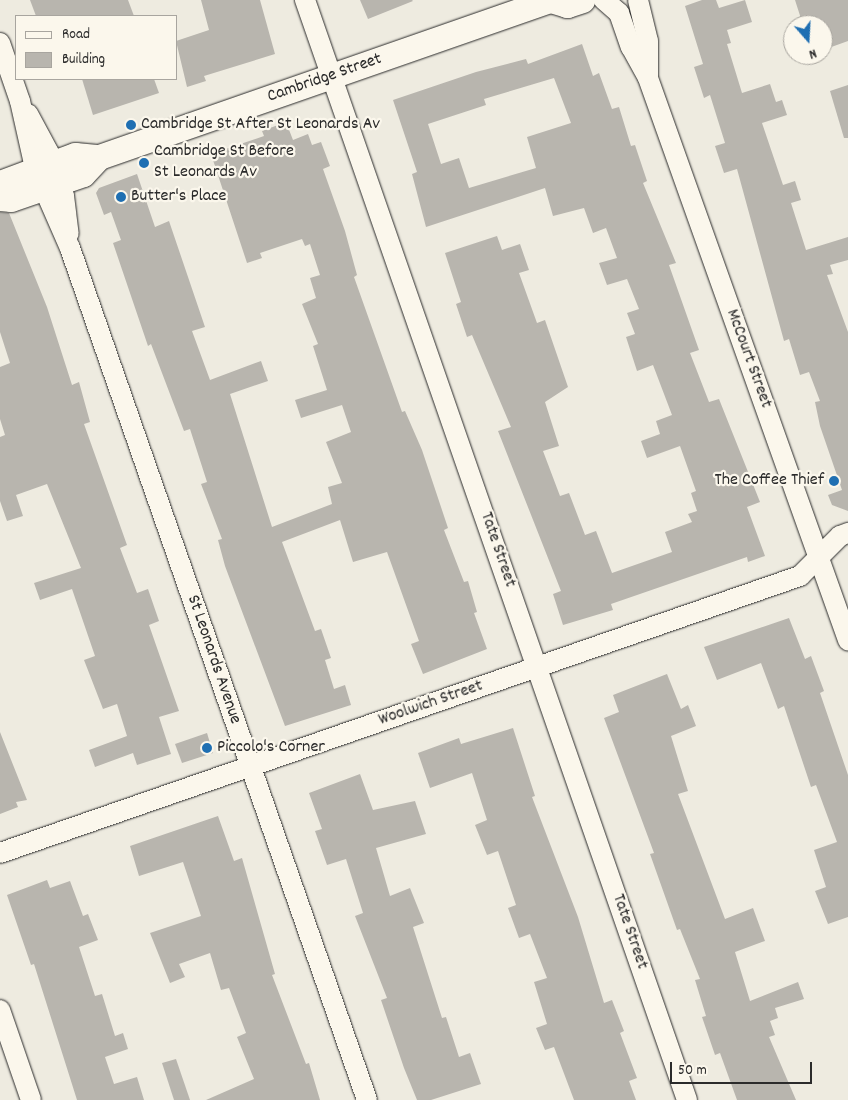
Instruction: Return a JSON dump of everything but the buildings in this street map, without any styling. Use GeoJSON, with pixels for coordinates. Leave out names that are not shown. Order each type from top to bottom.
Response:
{"type":"FeatureCollection","features":[{"type":"Feature","properties":{"kind":"main road","name":"Cambridge Street"},"geometry":{"type":"LineString","coordinates":[[0,183],[47,175],[83,174],[99,157],[551,0],[567,5],[582,0]]}},
{"type":"Feature","properties":{"kind":"main road","name":"Cambridge Street"},"geometry":{"type":"LineString","coordinates":[[0,198],[11,199],[47,175]]}},
{"type":"Feature","properties":{"kind":"street","name":"Tate Street"},"geometry":{"type":"LineString","coordinates":[[305,0],[687,1100]]}},
{"type":"Feature","properties":{"kind":"street","name":"McCourt Street"},"geometry":{"type":"LineString","coordinates":[[604,0],[620,14],[631,47],[648,78],[848,640]]}},
{"type":"Feature","properties":{"kind":"street","name":"McCourt Street"},"geometry":{"type":"LineString","coordinates":[[638,0],[648,40],[648,78]]}},
{"type":"Feature","properties":{"kind":"street","name":"St Leonards Avenue"},"geometry":{"type":"LineString","coordinates":[[0,43],[367,1100]]}},
{"type":"Feature","properties":{"kind":"street","name":"Woolwich Street"},"geometry":{"type":"LineString","coordinates":[[0,853],[800,576],[818,556],[848,533]]}},
{"type":"Feature","properties":{"kind":"street"},"geometry":{"type":"LineString","coordinates":[[0,1010],[31,1100]]}},
{"type":"Feature","properties":{"kind":"place","name":"Cambridge St After St Leonards Av"},"geometry":{"type":"Point","coordinates":[131,125]}},
{"type":"Feature","properties":{"kind":"place","name":"Cambridge St Before St Leonards Av"},"geometry":{"type":"Point","coordinates":[144,163]}},
{"type":"Feature","properties":{"kind":"place","name":"Butter's Place"},"geometry":{"type":"Point","coordinates":[121,197]}},
{"type":"Feature","properties":{"kind":"place","name":"The Coffee Thief"},"geometry":{"type":"Point","coordinates":[834,481]}},
{"type":"Feature","properties":{"kind":"place","name":"Piccolo's Corner"},"geometry":{"type":"Point","coordinates":[207,748]}}]}
